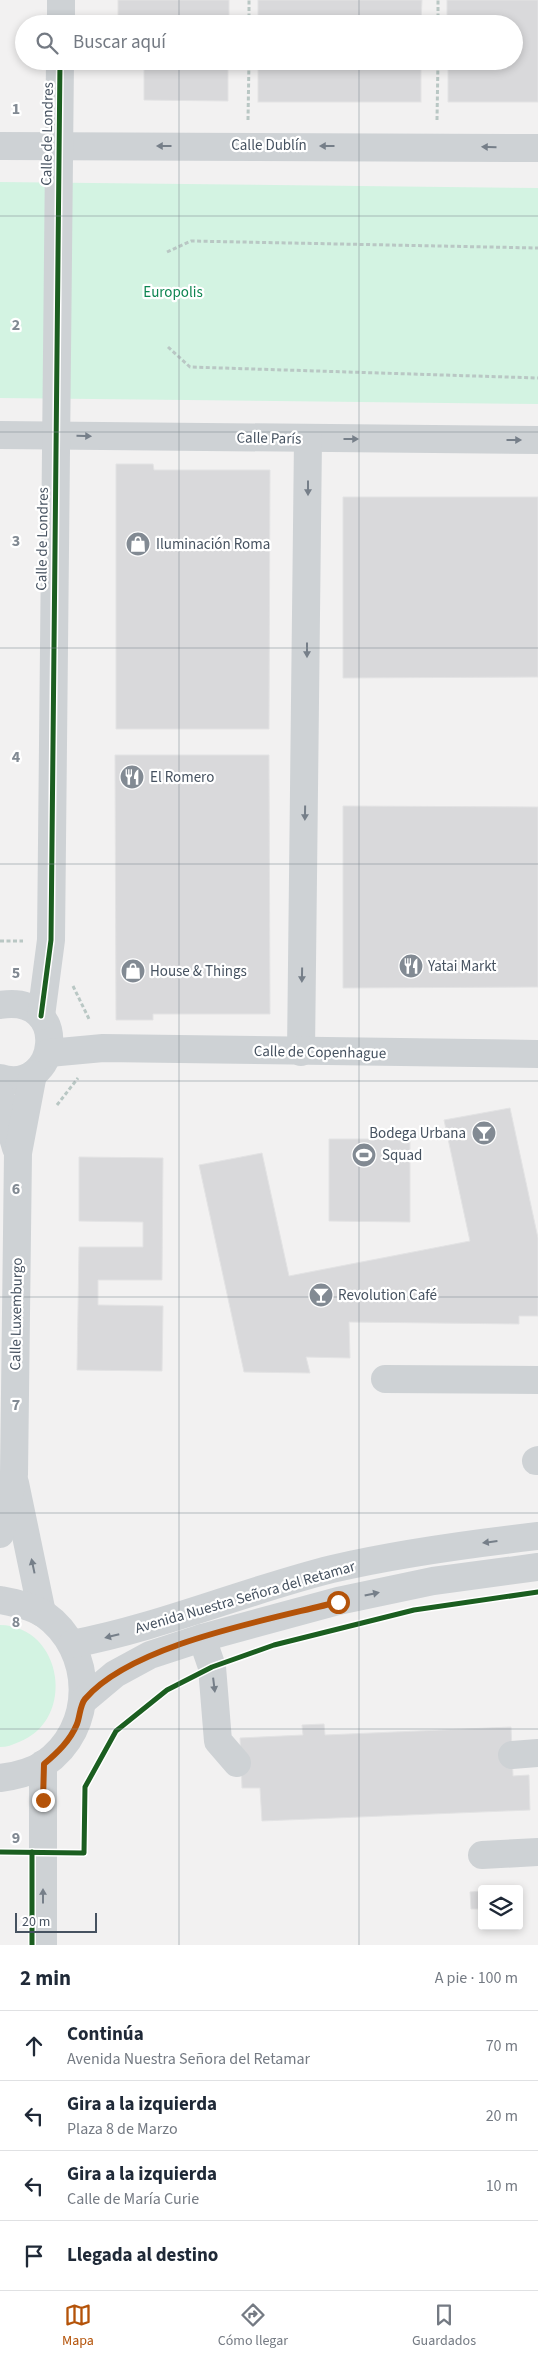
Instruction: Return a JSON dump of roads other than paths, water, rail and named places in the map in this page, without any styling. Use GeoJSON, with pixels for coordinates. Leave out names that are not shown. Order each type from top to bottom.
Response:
{"type":"FeatureCollection","features":[{"type":"Feature","properties":{"kind":"street"},"geometry":{"type":"LineString","coordinates":[[61,0],[61,15]]}},
{"type":"Feature","properties":{"kind":"street","name":"Calle de Londres"},"geometry":{"type":"LineString","coordinates":[[43,1043],[51,940],[60,70]]}},
{"type":"Feature","properties":{"kind":"street","name":"Calle Dublín"},"geometry":{"type":"LineString","coordinates":[[0,146],[248,145],[538,148]]}},
{"type":"Feature","properties":{"kind":"street","name":"Calle París"},"geometry":{"type":"LineString","coordinates":[[0,436],[538,440]]}},
{"type":"Feature","properties":{"kind":"street"},"geometry":{"type":"LineString","coordinates":[[302,1052],[308,439]]}},
{"type":"Feature","properties":{"kind":"street"},"geometry":{"type":"LineString","coordinates":[[0,1005],[13,1002],[28,1007],[43,1043]]}},
{"type":"Feature","properties":{"kind":"street","name":"Calle de Copenhague"},"geometry":{"type":"LineString","coordinates":[[0,1078],[21,1079],[43,1043],[103,1048],[538,1054]]}},
{"type":"Feature","properties":{"kind":"street","name":"Calle Luxemburgo"},"geometry":{"type":"LineString","coordinates":[[42,1614],[14,1474],[8,1236],[18,1153],[43,1043]]}},
{"type":"Feature","properties":{"kind":"street","name":"Calle Luxemburgo"},"geometry":{"type":"LineString","coordinates":[[0,1094],[18,1153]]}},
{"type":"Feature","properties":{"kind":"street"},"geometry":{"type":"LineString","coordinates":[[385,1380],[538,1380]]}},
{"type":"Feature","properties":{"kind":"street","name":"Calle Luxemburgo"},"geometry":{"type":"LineString","coordinates":[[0,1534],[14,1474]]}},
{"type":"Feature","properties":{"kind":"street","name":"Avenida Nuestra Señora del Retamar"},"geometry":{"type":"LineString","coordinates":[[72,1644],[142,1628],[330,1570],[431,1548],[538,1536]]}},
{"type":"Feature","properties":{"kind":"street","name":"Avenida Nuestra Señora del Retamar"},"geometry":{"type":"LineString","coordinates":[[84,1700],[115,1674],[150,1655],[202,1638],[338,1602],[414,1585],[538,1567]]}},
{"type":"Feature","properties":{"kind":"street"},"geometry":{"type":"LineString","coordinates":[[0,1600],[19,1603],[42,1614],[59,1627],[72,1644],[82,1671],[84,1700],[77,1725],[63,1747],[44,1764],[22,1775],[0,1778]]}},
{"type":"Feature","properties":{"kind":"street"},"geometry":{"type":"LineString","coordinates":[[202,1638],[212,1668],[218,1741],[237,1763]]}},
{"type":"Feature","properties":{"kind":"street"},"geometry":{"type":"LineString","coordinates":[[43,1945],[44,1764]]}},
{"type":"Feature","properties":{"kind":"street"},"geometry":{"type":"LineString","coordinates":[[482,1855],[538,1852]]}},
{"type":"Feature","properties":{"kind":"place","name":"Iluminación Roma"},"geometry":{"type":"Point","coordinates":[138,544]}},
{"type":"Feature","properties":{"kind":"place","name":"El Romero"},"geometry":{"type":"Point","coordinates":[132,777]}},
{"type":"Feature","properties":{"kind":"place","name":"Yatai Markt"},"geometry":{"type":"Point","coordinates":[411,966]}},
{"type":"Feature","properties":{"kind":"place","name":"House & Things"},"geometry":{"type":"Point","coordinates":[133,971]}},
{"type":"Feature","properties":{"kind":"place","name":"Bodega Urbana"},"geometry":{"type":"Point","coordinates":[484,1133]}},
{"type":"Feature","properties":{"kind":"place","name":"Squad"},"geometry":{"type":"Point","coordinates":[364,1155]}},
{"type":"Feature","properties":{"kind":"place","name":"Revolution Café"},"geometry":{"type":"Point","coordinates":[321,1295]}},
{"type":"Feature","properties":{"kind":"park label","name":"Europolis"},"geometry":{"type":"Point","coordinates":[173,292]}}]}
